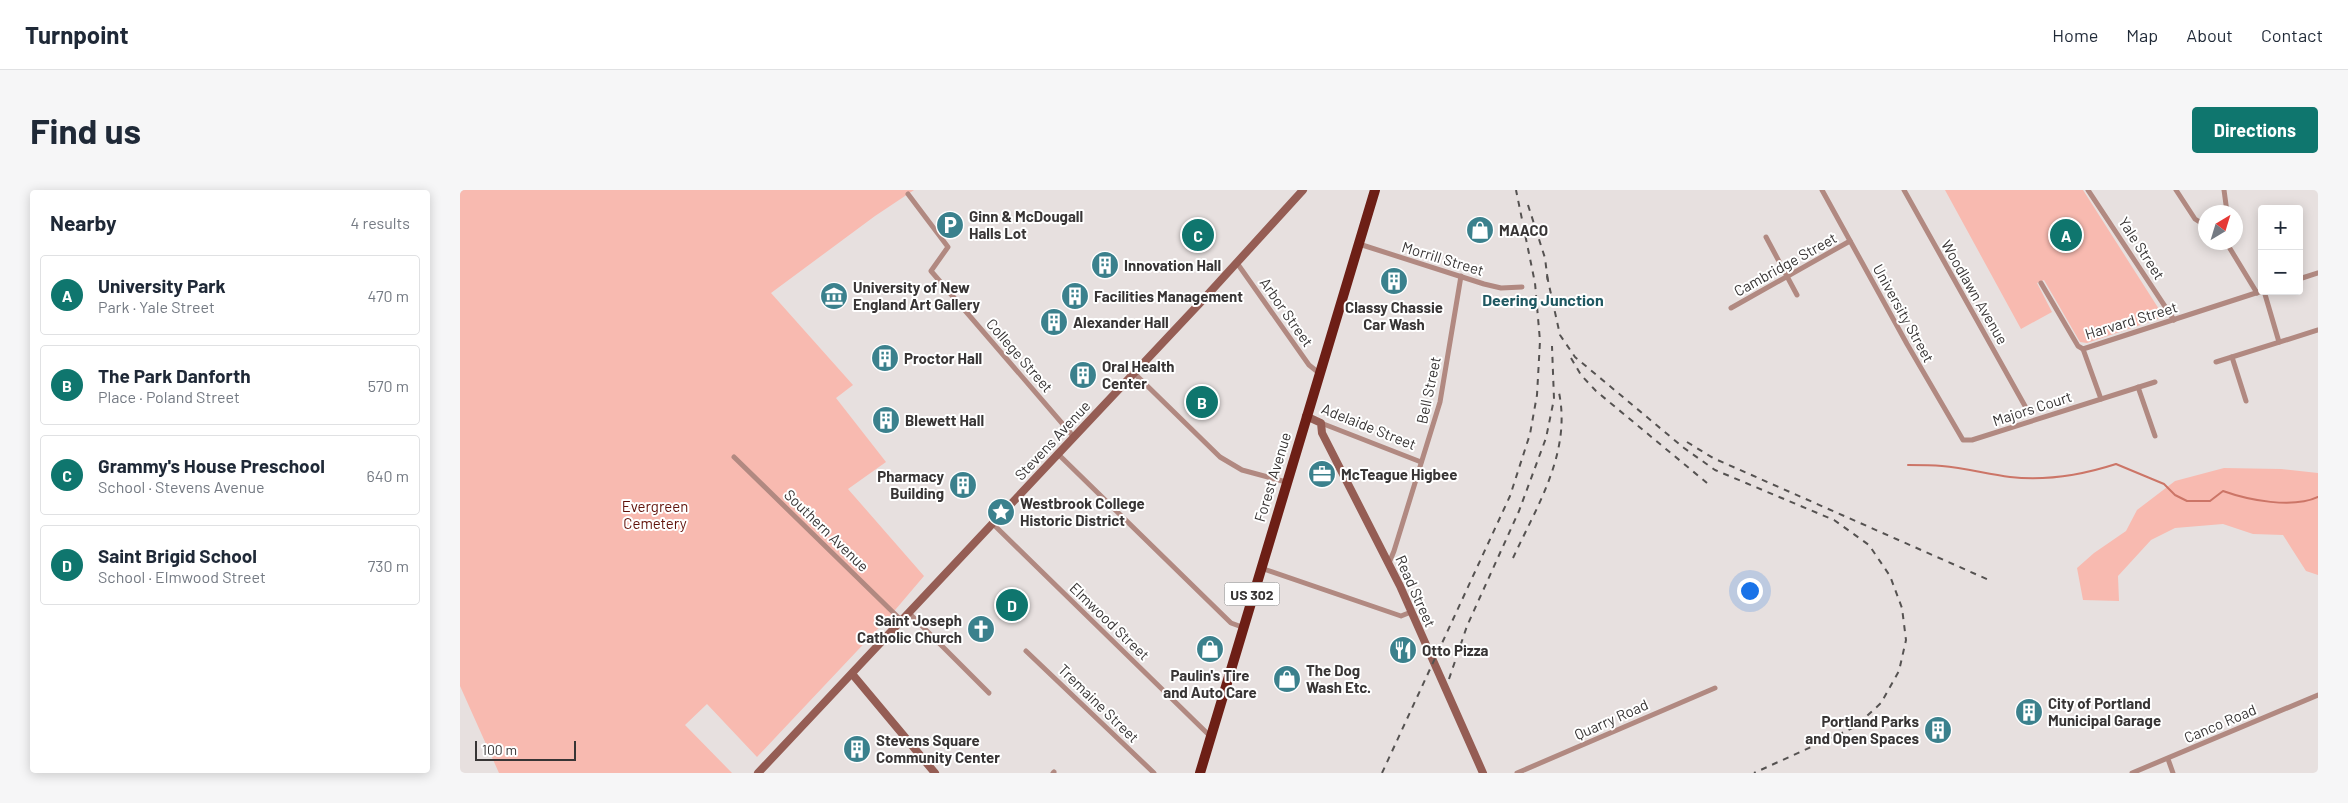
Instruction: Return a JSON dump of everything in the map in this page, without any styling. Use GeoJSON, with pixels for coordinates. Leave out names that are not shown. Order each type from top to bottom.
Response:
{"type":"FeatureCollection","features":[{"type":"Feature","properties":{"kind":"highway","name":"Forest Avenue"},"geometry":{"type":"LineString","coordinates":[[1200,773],[1242,627],[1319,373],[1335,327],[1375,190]]}},
{"type":"Feature","properties":{"kind":"main road","name":"Stevens Avenue"},"geometry":{"type":"LineString","coordinates":[[758,773],[853,675],[1303,190]]}},
{"type":"Feature","properties":{"kind":"main road","name":"Adelaide Street"},"geometry":{"type":"LineString","coordinates":[[1306,416],[1321,423]]}},
{"type":"Feature","properties":{"kind":"main road","name":"Read Street"},"geometry":{"type":"LineString","coordinates":[[1321,423],[1322,433],[1388,563],[1483,773]]}},
{"type":"Feature","properties":{"kind":"main road"},"geometry":{"type":"LineString","coordinates":[[853,675],[935,773]]}},
{"type":"Feature","properties":{"kind":"street","name":"University Street"},"geometry":{"type":"LineString","coordinates":[[1822,190],[1959,436],[1966,441],[1970,441]]}},
{"type":"Feature","properties":{"kind":"street","name":"Woodlawn Avenue"},"geometry":{"type":"LineString","coordinates":[[1904,190],[2025,406]]}},
{"type":"Feature","properties":{"kind":"street","name":"Yale Street"},"geometry":{"type":"LineString","coordinates":[[2088,190],[2174,320]]}},
{"type":"Feature","properties":{"kind":"street"},"geometry":{"type":"LineString","coordinates":[[2176,190],[2198,221]]}},
{"type":"Feature","properties":{"kind":"street"},"geometry":{"type":"LineString","coordinates":[[2224,190],[2226,205]]}},
{"type":"Feature","properties":{"kind":"street","name":"College Street"},"geometry":{"type":"LineString","coordinates":[[908,194],[948,247],[931,271],[1074,436]]}},
{"type":"Feature","properties":{"kind":"street"},"geometry":{"type":"LineString","coordinates":[[1766,237],[1797,296]]}},
{"type":"Feature","properties":{"kind":"street","name":"Cambridge Street"},"geometry":{"type":"LineString","coordinates":[[1731,308],[1788,278],[1850,241]]}},
{"type":"Feature","properties":{"kind":"street","name":"Morrill Street"},"geometry":{"type":"LineString","coordinates":[[1359,244],[1500,288],[1522,287]]}},
{"type":"Feature","properties":{"kind":"street"},"geometry":{"type":"LineString","coordinates":[[2232,250],[2258,288]]}},
{"type":"Feature","properties":{"kind":"street","name":"Arbor Street"},"geometry":{"type":"LineString","coordinates":[[1236,263],[1309,365],[1319,373]]}},
{"type":"Feature","properties":{"kind":"street"},"geometry":{"type":"LineString","coordinates":[[2303,278],[2318,273]]}},
{"type":"Feature","properties":{"kind":"street","name":"Bell Street"},"geometry":{"type":"LineString","coordinates":[[1388,563],[1394,551],[1440,402],[1461,276]]}},
{"type":"Feature","properties":{"kind":"street","name":"Harvard Street"},"geometry":{"type":"LineString","coordinates":[[2041,283],[2078,346],[2083,349],[2258,293]]}},
{"type":"Feature","properties":{"kind":"street"},"geometry":{"type":"LineString","coordinates":[[2262,295],[2279,342]]}},
{"type":"Feature","properties":{"kind":"street"},"geometry":{"type":"LineString","coordinates":[[2216,362],[2318,330]]}},
{"type":"Feature","properties":{"kind":"street"},"geometry":{"type":"LineString","coordinates":[[2083,349],[2101,399]]}},
{"type":"Feature","properties":{"kind":"street"},"geometry":{"type":"LineString","coordinates":[[2232,357],[2246,401]]}},
{"type":"Feature","properties":{"kind":"street"},"geometry":{"type":"LineString","coordinates":[[1134,373],[1226,461],[1242,470],[1286,482]]}},
{"type":"Feature","properties":{"kind":"street","name":"Majors Court"},"geometry":{"type":"LineString","coordinates":[[1970,441],[2155,382]]}},
{"type":"Feature","properties":{"kind":"street"},"geometry":{"type":"LineString","coordinates":[[2138,387],[2155,436]]}},
{"type":"Feature","properties":{"kind":"street","name":"Adelaide Street"},"geometry":{"type":"LineString","coordinates":[[1321,423],[1421,462]]}},
{"type":"Feature","properties":{"kind":"street"},"geometry":{"type":"LineString","coordinates":[[1057,453],[1231,623],[1242,627]]}},
{"type":"Feature","properties":{"kind":"street","name":"Southern Avenue"},"geometry":{"type":"LineString","coordinates":[[734,457],[902,621]]}},
{"type":"Feature","properties":{"kind":"street","name":"Elmwood Street"},"geometry":{"type":"LineString","coordinates":[[992,523],[1210,736]]}},
{"type":"Feature","properties":{"kind":"street"},"geometry":{"type":"LineString","coordinates":[[1260,568],[1401,616],[1411,612]]}},
{"type":"Feature","properties":{"kind":"street"},"geometry":{"type":"LineString","coordinates":[[909,613],[989,693]]}},
{"type":"Feature","properties":{"kind":"street","name":"Tremaine Street"},"geometry":{"type":"LineString","coordinates":[[1026,651],[1154,773]]}},
{"type":"Feature","properties":{"kind":"street","name":"Quarry Road"},"geometry":{"type":"LineString","coordinates":[[1518,773],[1648,715],[1715,688]]}},
{"type":"Feature","properties":{"kind":"street","name":"Canco Road"},"geometry":{"type":"LineString","coordinates":[[2132,773],[2318,695]]}},
{"type":"Feature","properties":{"kind":"street"},"geometry":{"type":"LineString","coordinates":[[2168,759],[2173,773]]}},
{"type":"Feature","properties":{"kind":"green space","name":"Evergreen Cemetery"},"geometry":{"type":"Polygon","coordinates":[[[460,190],[914,190],[875,216],[771,293],[853,385],[836,398],[886,462],[848,489],[924,576],[890,616],[757,757],[707,704],[685,725],[732,773],[499,773],[460,686],[460,190]]]}},
{"type":"Feature","properties":{"kind":"green space"},"geometry":{"type":"Polygon","coordinates":[[[1945,190],[2083,190],[2164,317],[2087,343],[2080,342],[2044,280],[2037,283],[2052,312],[2021,329],[1945,190]]]}},
{"type":"Feature","properties":{"kind":"green space"},"geometry":{"type":"Polygon","coordinates":[[[2224,468],[2281,469],[2318,473],[2318,575],[2306,571],[2283,535],[2253,534],[2223,524],[2175,528],[2151,540],[2118,576],[2119,601],[2083,600],[2077,568],[2094,553],[2126,531],[2137,510],[2175,481],[2224,468]]]}},
{"type":"Feature","properties":{"kind":"waterway"},"geometry":{"type":"LineString","coordinates":[[1908,465],[1942,466],[2010,477],[2050,478],[2077,474],[2116,464],[2164,484],[2175,495],[2187,501],[2210,501],[2223,491],[2257,500],[2284,503],[2308,501],[2318,497]]}},
{"type":"Feature","properties":{"kind":"railway"},"geometry":{"type":"LineString","coordinates":[[1382,773],[1510,496],[1530,434],[1537,395],[1540,341],[1535,283],[1516,190]]}},
{"type":"Feature","properties":{"kind":"railway"},"geometry":{"type":"LineString","coordinates":[[1528,205],[1545,258],[1548,282]]}},
{"type":"Feature","properties":{"kind":"railway"},"geometry":{"type":"LineString","coordinates":[[1547,276],[1560,335],[1575,357],[1684,448],[1715,470],[1834,520],[1869,545],[1890,576],[1902,608],[1906,640],[1899,671],[1881,703],[1855,727],[1754,773]]}},
{"type":"Feature","properties":{"kind":"railway"},"geometry":{"type":"LineString","coordinates":[[1449,679],[1467,626],[1519,511],[1546,438],[1554,399],[1552,346]]}},
{"type":"Feature","properties":{"kind":"railway"},"geometry":{"type":"LineString","coordinates":[[1571,358],[1581,375],[1596,391],[1707,483]]}},
{"type":"Feature","properties":{"kind":"railway"},"geometry":{"type":"LineString","coordinates":[[1513,558],[1542,497],[1557,455],[1561,433],[1558,388]]}},
{"type":"Feature","properties":{"kind":"railway"},"geometry":{"type":"LineString","coordinates":[[1687,442],[1713,458],[1989,580]]}},
{"type":"Feature","properties":{"kind":"place","name":"Ginn & McDougall Halls Lot"},"geometry":{"type":"Point","coordinates":[950,225]}},
{"type":"Feature","properties":{"kind":"place","name":"MAACO"},"geometry":{"type":"Point","coordinates":[1480,230]}},
{"type":"Feature","properties":{"kind":"place","name":"Grammy's House Preschool"},"geometry":{"type":"Point","coordinates":[1198,235]}},
{"type":"Feature","properties":{"kind":"place","name":"University Park"},"geometry":{"type":"Point","coordinates":[2066,235]}},
{"type":"Feature","properties":{"kind":"place","name":"Innovation Hall"},"geometry":{"type":"Point","coordinates":[1105,265]}},
{"type":"Feature","properties":{"kind":"place","name":"Classy Chassie Car Wash"},"geometry":{"type":"Point","coordinates":[1394,281]}},
{"type":"Feature","properties":{"kind":"place","name":"University of New England Art Gallery"},"geometry":{"type":"Point","coordinates":[834,296]}},
{"type":"Feature","properties":{"kind":"place","name":"Facilities Management"},"geometry":{"type":"Point","coordinates":[1075,296]}},
{"type":"Feature","properties":{"kind":"place","name":"Alexander Hall"},"geometry":{"type":"Point","coordinates":[1054,322]}},
{"type":"Feature","properties":{"kind":"place","name":"Proctor Hall"},"geometry":{"type":"Point","coordinates":[885,358]}},
{"type":"Feature","properties":{"kind":"place","name":"Oral Health Center"},"geometry":{"type":"Point","coordinates":[1083,375]}},
{"type":"Feature","properties":{"kind":"place","name":"The Park Danforth"},"geometry":{"type":"Point","coordinates":[1202,402]}},
{"type":"Feature","properties":{"kind":"place","name":"Blewett Hall"},"geometry":{"type":"Point","coordinates":[886,420]}},
{"type":"Feature","properties":{"kind":"place","name":"McTeague Higbee"},"geometry":{"type":"Point","coordinates":[1322,474]}},
{"type":"Feature","properties":{"kind":"place","name":"Pharmacy Building"},"geometry":{"type":"Point","coordinates":[963,485]}},
{"type":"Feature","properties":{"kind":"place","name":"Westbrook College Historic District"},"geometry":{"type":"Point","coordinates":[1001,512]}},
{"type":"Feature","properties":{"kind":"place","name":"Saint Brigid School"},"geometry":{"type":"Point","coordinates":[1012,605]}},
{"type":"Feature","properties":{"kind":"place","name":"Saint Joseph Catholic Church"},"geometry":{"type":"Point","coordinates":[981,629]}},
{"type":"Feature","properties":{"kind":"place","name":"Paulin's Tire and Auto Care"},"geometry":{"type":"Point","coordinates":[1210,649]}},
{"type":"Feature","properties":{"kind":"place","name":"Otto Pizza"},"geometry":{"type":"Point","coordinates":[1403,650]}},
{"type":"Feature","properties":{"kind":"place","name":"The Dog Wash Etc."},"geometry":{"type":"Point","coordinates":[1287,679]}},
{"type":"Feature","properties":{"kind":"place","name":"City of Portland Municipal Garage"},"geometry":{"type":"Point","coordinates":[2029,712]}},
{"type":"Feature","properties":{"kind":"place","name":"Portland Parks and Open Spaces"},"geometry":{"type":"Point","coordinates":[1938,730]}},
{"type":"Feature","properties":{"kind":"place","name":"Stevens Square Community Center"},"geometry":{"type":"Point","coordinates":[857,749]}},
{"type":"Feature","properties":{"kind":"district","name":"Deering Junction"},"geometry":{"type":"Point","coordinates":[1543,299]}}]}
